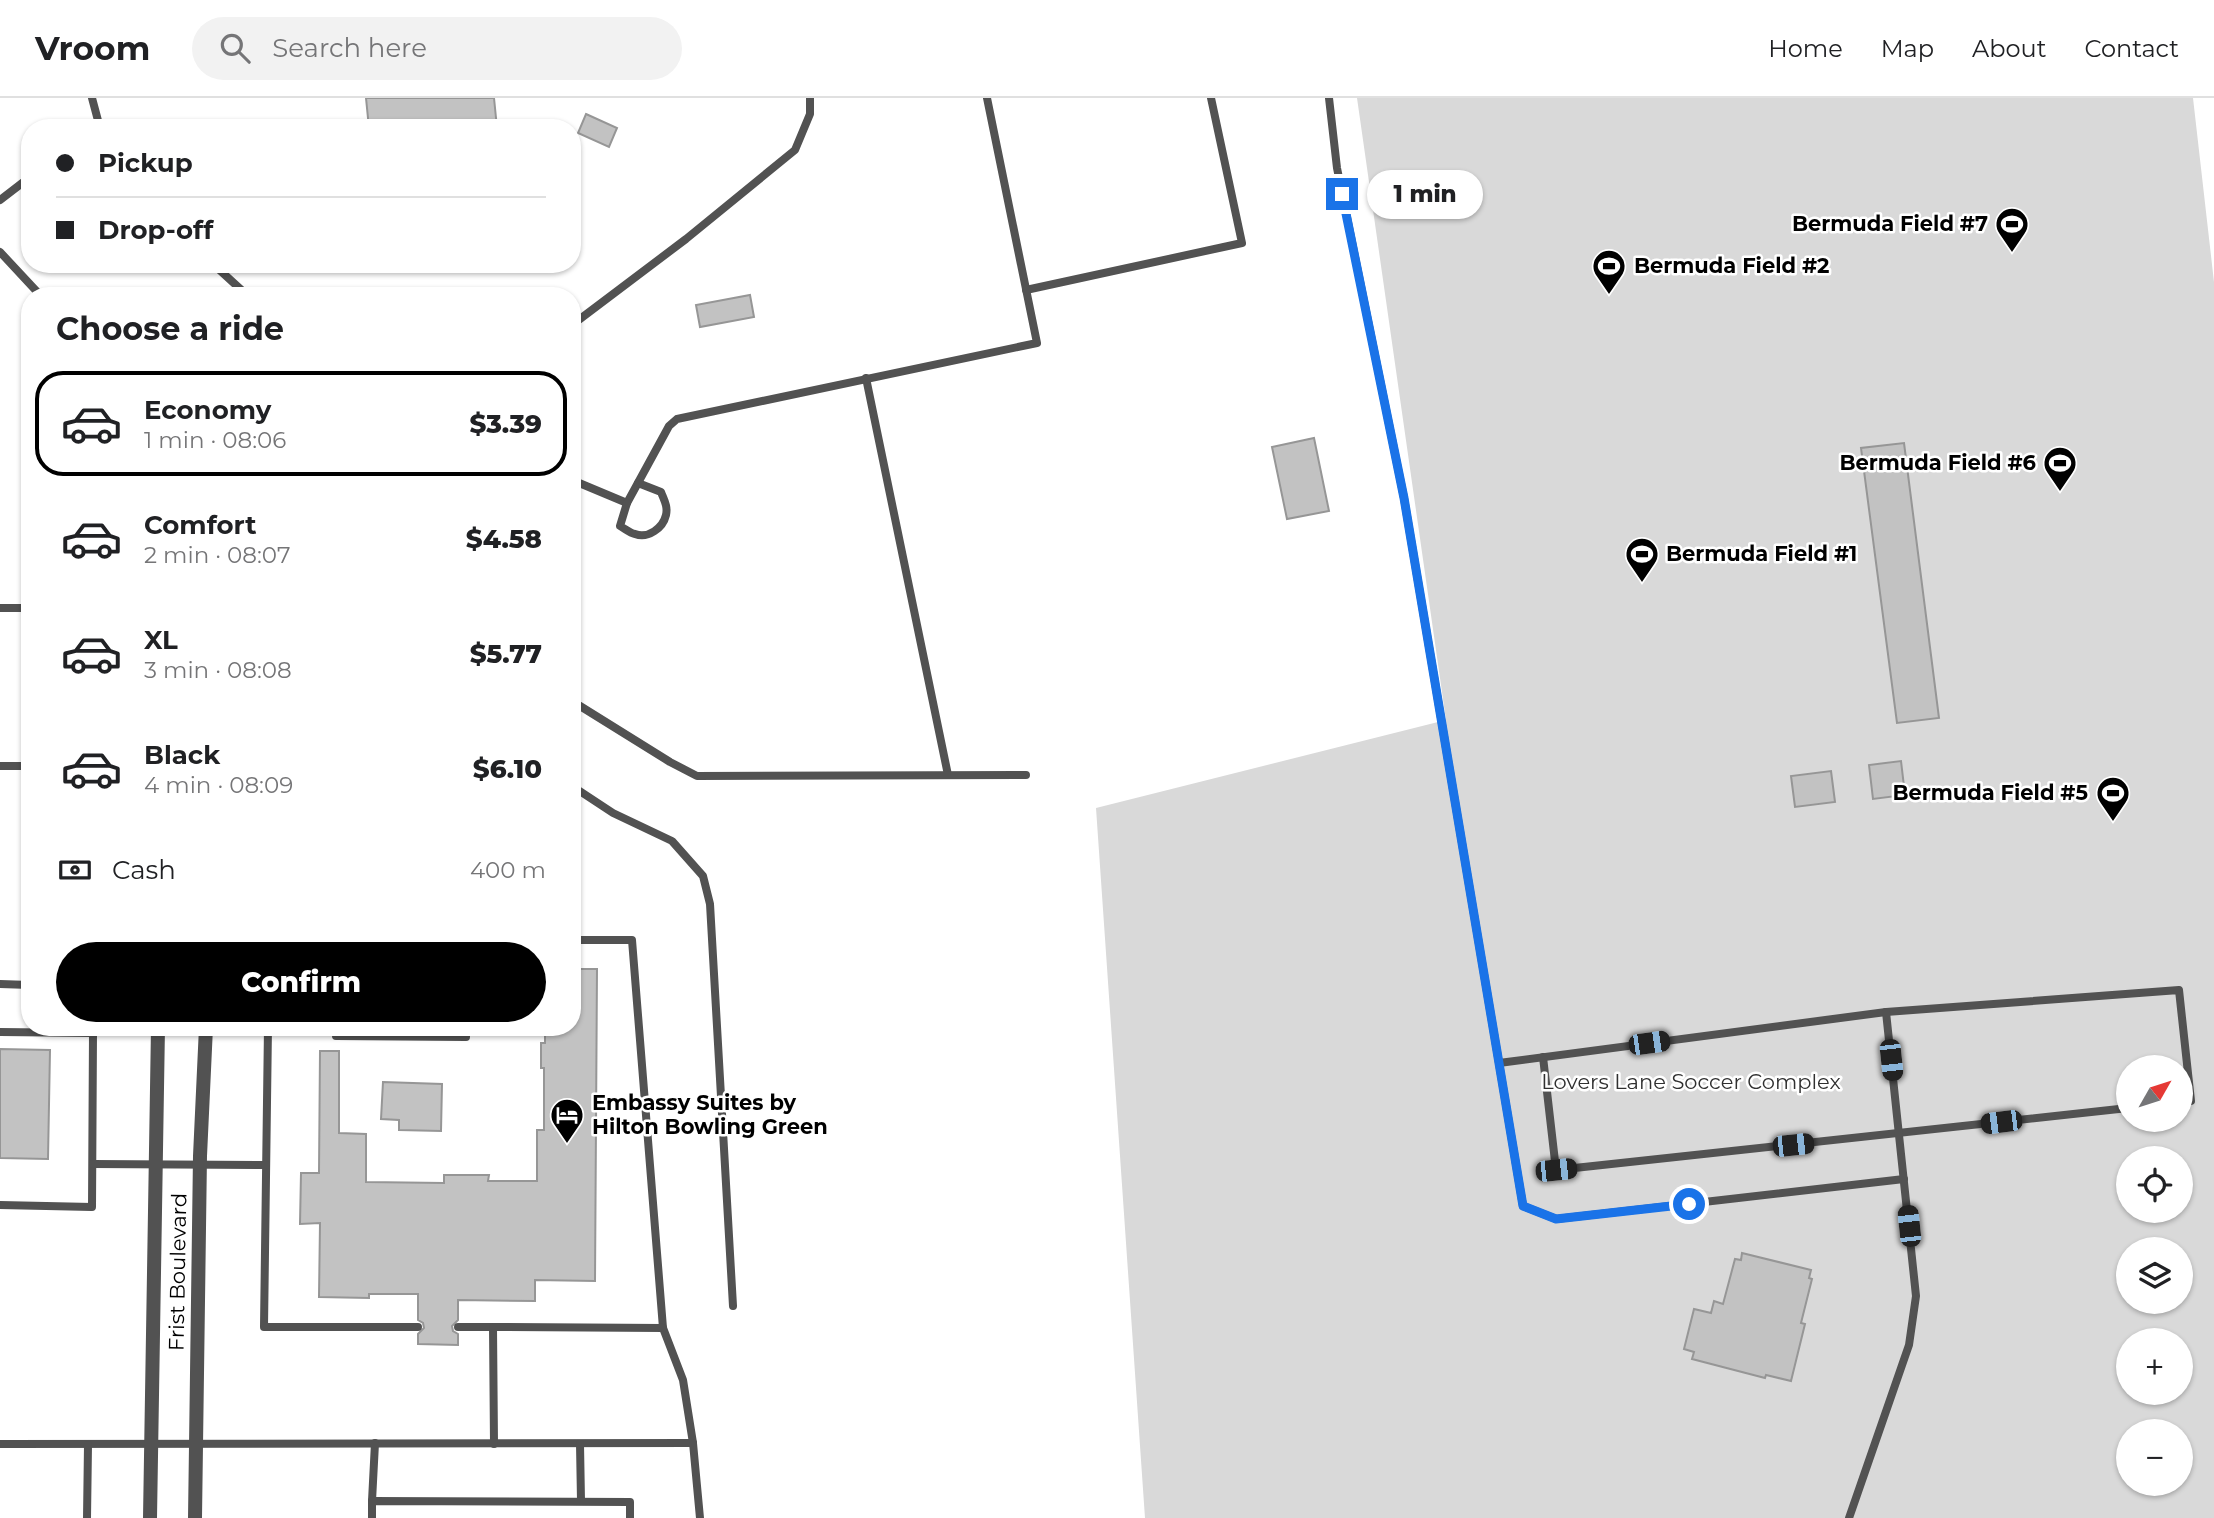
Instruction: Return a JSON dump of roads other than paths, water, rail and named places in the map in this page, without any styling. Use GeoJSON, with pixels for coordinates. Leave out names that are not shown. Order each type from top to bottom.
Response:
{"type":"FeatureCollection","features":[{"type":"Feature","properties":{"kind":"street","name":"Frist Boulevard"},"geometry":{"type":"LineString","coordinates":[[150,1518],[158,1036]]}},
{"type":"Feature","properties":{"kind":"street","name":"Frist Boulevard"},"geometry":{"type":"LineString","coordinates":[[195,1518],[200,1166],[206,1036]]}},
{"type":"Feature","properties":{"kind":"lane"},"geometry":{"type":"LineString","coordinates":[[92,98],[98,119]]}},
{"type":"Feature","properties":{"kind":"lane"},"geometry":{"type":"LineString","coordinates":[[581,318],[686,239],[794,150],[810,114],[810,98]]}},
{"type":"Feature","properties":{"kind":"lane"},"geometry":{"type":"LineString","coordinates":[[638,482],[661,492],[666,503],[666,516],[650,534],[637,535],[620,526],[627,503],[638,482],[669,426],[677,419],[1037,343],[987,98]]}},
{"type":"Feature","properties":{"kind":"lane"},"geometry":{"type":"LineString","coordinates":[[1026,290],[1242,243],[1212,98]]}},
{"type":"Feature","properties":{"kind":"lane"},"geometry":{"type":"LineString","coordinates":[[1329,98],[1337,168],[1404,498],[1523,1206],[1556,1219],[1904,1179]]}},
{"type":"Feature","properties":{"kind":"lane"},"geometry":{"type":"LineString","coordinates":[[0,200],[21,184]]}},
{"type":"Feature","properties":{"kind":"lane"},"geometry":{"type":"LineString","coordinates":[[1,255],[32,287]]}},
{"type":"Feature","properties":{"kind":"lane"},"geometry":{"type":"LineString","coordinates":[[223,273],[238,287]]}},
{"type":"Feature","properties":{"kind":"lane"},"geometry":{"type":"LineString","coordinates":[[866,379],[948,775]]}},
{"type":"Feature","properties":{"kind":"lane"},"geometry":{"type":"LineString","coordinates":[[581,484],[627,503]]}},
{"type":"Feature","properties":{"kind":"lane"},"geometry":{"type":"LineString","coordinates":[[0,608],[21,608]]}},
{"type":"Feature","properties":{"kind":"lane"},"geometry":{"type":"LineString","coordinates":[[581,707],[697,776],[1026,775]]}},
{"type":"Feature","properties":{"kind":"lane"},"geometry":{"type":"LineString","coordinates":[[0,766],[21,766]]}},
{"type":"Feature","properties":{"kind":"lane"},"geometry":{"type":"LineString","coordinates":[[581,792],[613,813],[672,841],[703,876],[710,904],[733,1306]]}},
{"type":"Feature","properties":{"kind":"lane"},"geometry":{"type":"LineString","coordinates":[[581,940],[632,940],[663,1328],[683,1380],[693,1443],[700,1518]]}},
{"type":"Feature","properties":{"kind":"lane"},"geometry":{"type":"LineString","coordinates":[[0,984],[21,985]]}},
{"type":"Feature","properties":{"kind":"lane"},"geometry":{"type":"LineString","coordinates":[[1499,1063],[1886,1012],[2179,990],[2186,1055]]}},
{"type":"Feature","properties":{"kind":"lane"},"geometry":{"type":"LineString","coordinates":[[1849,1518],[1909,1345],[1916,1296],[1886,1012]]}},
{"type":"Feature","properties":{"kind":"lane"},"geometry":{"type":"LineString","coordinates":[[0,1032],[21,1032]]}},
{"type":"Feature","properties":{"kind":"lane"},"geometry":{"type":"LineString","coordinates":[[0,1205],[92,1207],[93,1036]]}},
{"type":"Feature","properties":{"kind":"lane"},"geometry":{"type":"LineString","coordinates":[[268,1036],[264,1327],[418,1327]]}},
{"type":"Feature","properties":{"kind":"lane"},"geometry":{"type":"LineString","coordinates":[[336,1036],[466,1036]]}},
{"type":"Feature","properties":{"kind":"lane"},"geometry":{"type":"LineString","coordinates":[[1543,1057],[1556,1170],[2116,1109]]}},
{"type":"Feature","properties":{"kind":"lane"},"geometry":{"type":"LineString","coordinates":[[93,1164],[266,1166]]}},
{"type":"Feature","properties":{"kind":"lane"},"geometry":{"type":"LineString","coordinates":[[458,1327],[663,1328]]}},
{"type":"Feature","properties":{"kind":"lane"},"geometry":{"type":"LineString","coordinates":[[493,1327],[494,1444]]}},
{"type":"Feature","properties":{"kind":"lane"},"geometry":{"type":"LineString","coordinates":[[372,1518],[374,1443]]}},
{"type":"Feature","properties":{"kind":"lane"},"geometry":{"type":"LineString","coordinates":[[0,1444],[196,1446],[693,1443]]}},
{"type":"Feature","properties":{"kind":"lane"},"geometry":{"type":"LineString","coordinates":[[580,1444],[581,1501]]}},
{"type":"Feature","properties":{"kind":"lane"},"geometry":{"type":"LineString","coordinates":[[87,1518],[88,1445]]}},
{"type":"Feature","properties":{"kind":"lane"},"geometry":{"type":"LineString","coordinates":[[372,1501],[630,1502],[630,1518]]}},
{"type":"Feature","properties":{"kind":"place","name":"Bermuda Field #7"},"geometry":{"type":"Point","coordinates":[2012,254]}},
{"type":"Feature","properties":{"kind":"place","name":"Bermuda Field #2"},"geometry":{"type":"Point","coordinates":[1609,296]}},
{"type":"Feature","properties":{"kind":"place","name":"Bermuda Field #6"},"geometry":{"type":"Point","coordinates":[2060,493]}},
{"type":"Feature","properties":{"kind":"place","name":"Bermuda Field #1"},"geometry":{"type":"Point","coordinates":[1642,584]}},
{"type":"Feature","properties":{"kind":"place","name":"Bermuda Field #5"},"geometry":{"type":"Point","coordinates":[2113,823]}},
{"type":"Feature","properties":{"kind":"place","name":"Embassy Suites by Hilton Bowling Green"},"geometry":{"type":"Point","coordinates":[567,1145]}},
{"type":"Feature","properties":{"kind":"park label","name":"Lovers Lane Soccer Complex"},"geometry":{"type":"Point","coordinates":[1691,1082]}}]}
